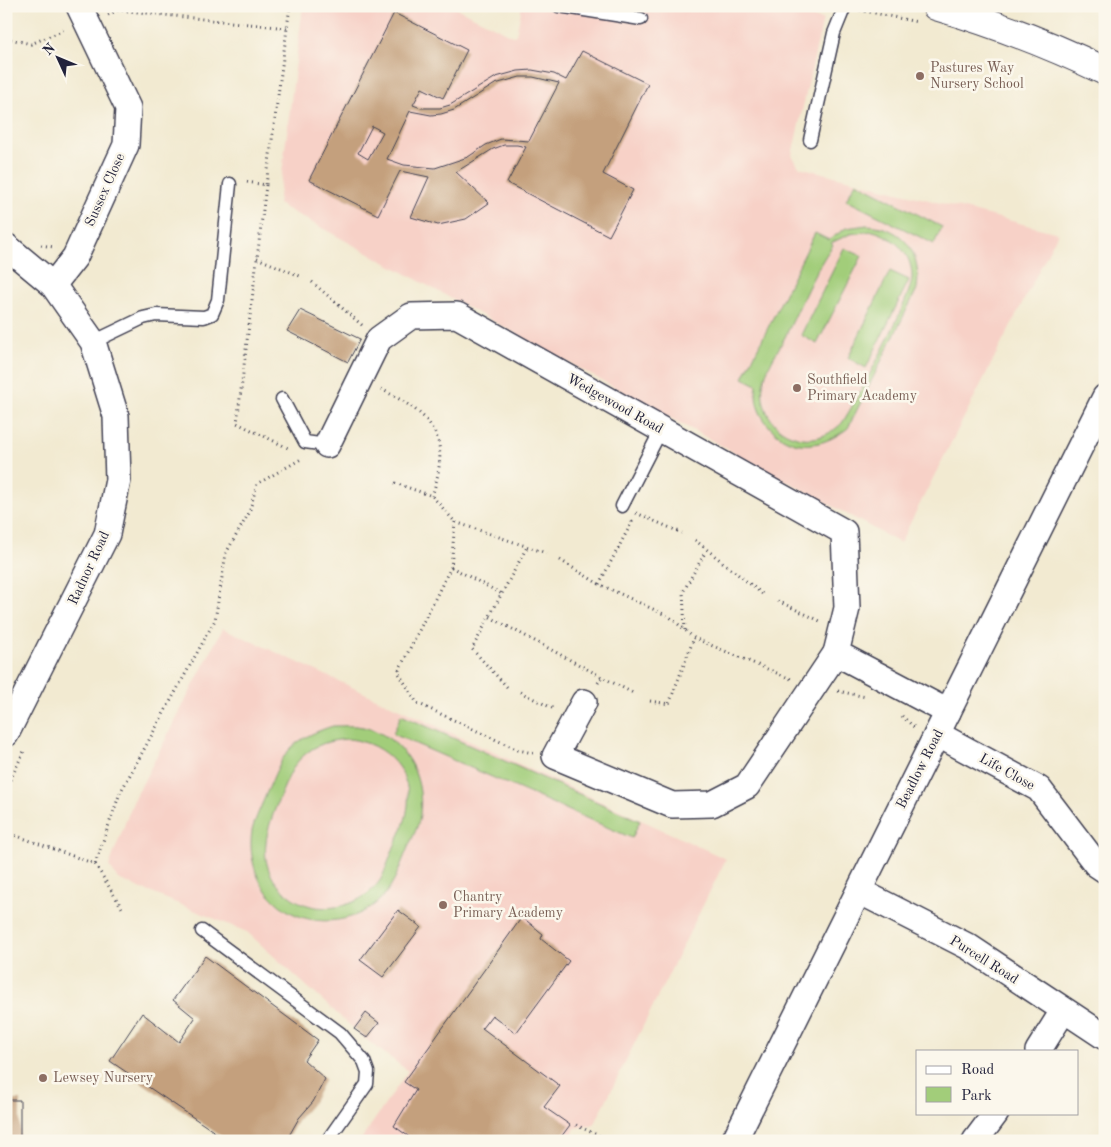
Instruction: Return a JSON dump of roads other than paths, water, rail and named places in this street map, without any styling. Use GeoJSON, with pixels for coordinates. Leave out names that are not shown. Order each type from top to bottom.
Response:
{"type":"FeatureCollection","features":[{"type":"Feature","properties":{"kind":"street"},"geometry":{"type":"LineString","coordinates":[[936,6],[978,18],[1064,51],[1105,71]]}},
{"type":"Feature","properties":{"kind":"street","name":"Sussex Close"},"geometry":{"type":"LineString","coordinates":[[53,285],[76,257],[126,144],[128,108],[85,18]]}},
{"type":"Feature","properties":{"kind":"street","name":"Radnor Road"},"geometry":{"type":"LineString","coordinates":[[6,246],[53,285],[92,342],[116,416],[118,480],[107,534],[6,734]]}},
{"type":"Feature","properties":{"kind":"street","name":"Wedgewood Road"},"geometry":{"type":"LineString","coordinates":[[327,445],[379,339],[411,316],[457,315],[844,532],[847,608],[839,642],[815,685],[747,786],[712,804],[672,804],[555,756],[580,711]]}},
{"type":"Feature","properties":{"kind":"street","name":"Beadlow Road"},"geometry":{"type":"LineString","coordinates":[[734,1141],[859,890],[929,735],[948,712],[1099,421],[1105,397]]}},
{"type":"Feature","properties":{"kind":"street"},"geometry":{"type":"LineString","coordinates":[[839,642],[948,712]]}},
{"type":"Feature","properties":{"kind":"street","name":"Life Close"},"geometry":{"type":"LineString","coordinates":[[929,735],[1039,789],[1096,864],[1105,870]]}},
{"type":"Feature","properties":{"kind":"street","name":"Purcell Road"},"geometry":{"type":"LineString","coordinates":[[859,890],[969,947],[1105,1037]]}},
{"type":"Feature","properties":{"kind":"street"},"geometry":{"type":"LineString","coordinates":[[1039,1050],[1063,1011]]}},
{"type":"Feature","properties":{"kind":"street"},"geometry":{"type":"LineString","coordinates":[[975,1141],[995,1114]]}},
{"type":"Feature","properties":{"kind":"lane"},"geometry":{"type":"LineString","coordinates":[[559,6],[641,19]]}},
{"type":"Feature","properties":{"kind":"lane"},"geometry":{"type":"LineString","coordinates":[[810,140],[834,33],[845,6]]}},
{"type":"Feature","properties":{"kind":"lane"},"geometry":{"type":"LineString","coordinates":[[92,342],[144,318],[156,315],[204,317],[212,314],[218,300],[230,184]]}},
{"type":"Feature","properties":{"kind":"lane"},"geometry":{"type":"LineString","coordinates":[[282,399],[305,442],[327,445]]}},
{"type":"Feature","properties":{"kind":"lane"},"geometry":{"type":"LineString","coordinates":[[622,506],[661,430]]}},
{"type":"Feature","properties":{"kind":"lane"},"geometry":{"type":"LineString","coordinates":[[202,931],[340,1033],[364,1061],[368,1072],[367,1084],[327,1141]]}},
{"type":"Feature","properties":{"kind":"place","name":"Pastures Way Nursery School"},"geometry":{"type":"Point","coordinates":[920,76]}},
{"type":"Feature","properties":{"kind":"place","name":"Southfield Primary Academy"},"geometry":{"type":"Point","coordinates":[797,388]}},
{"type":"Feature","properties":{"kind":"place","name":"Chantry Primary Academy"},"geometry":{"type":"Point","coordinates":[443,905]}},
{"type":"Feature","properties":{"kind":"place","name":"Lewsey Nursery"},"geometry":{"type":"Point","coordinates":[43,1078]}}]}
